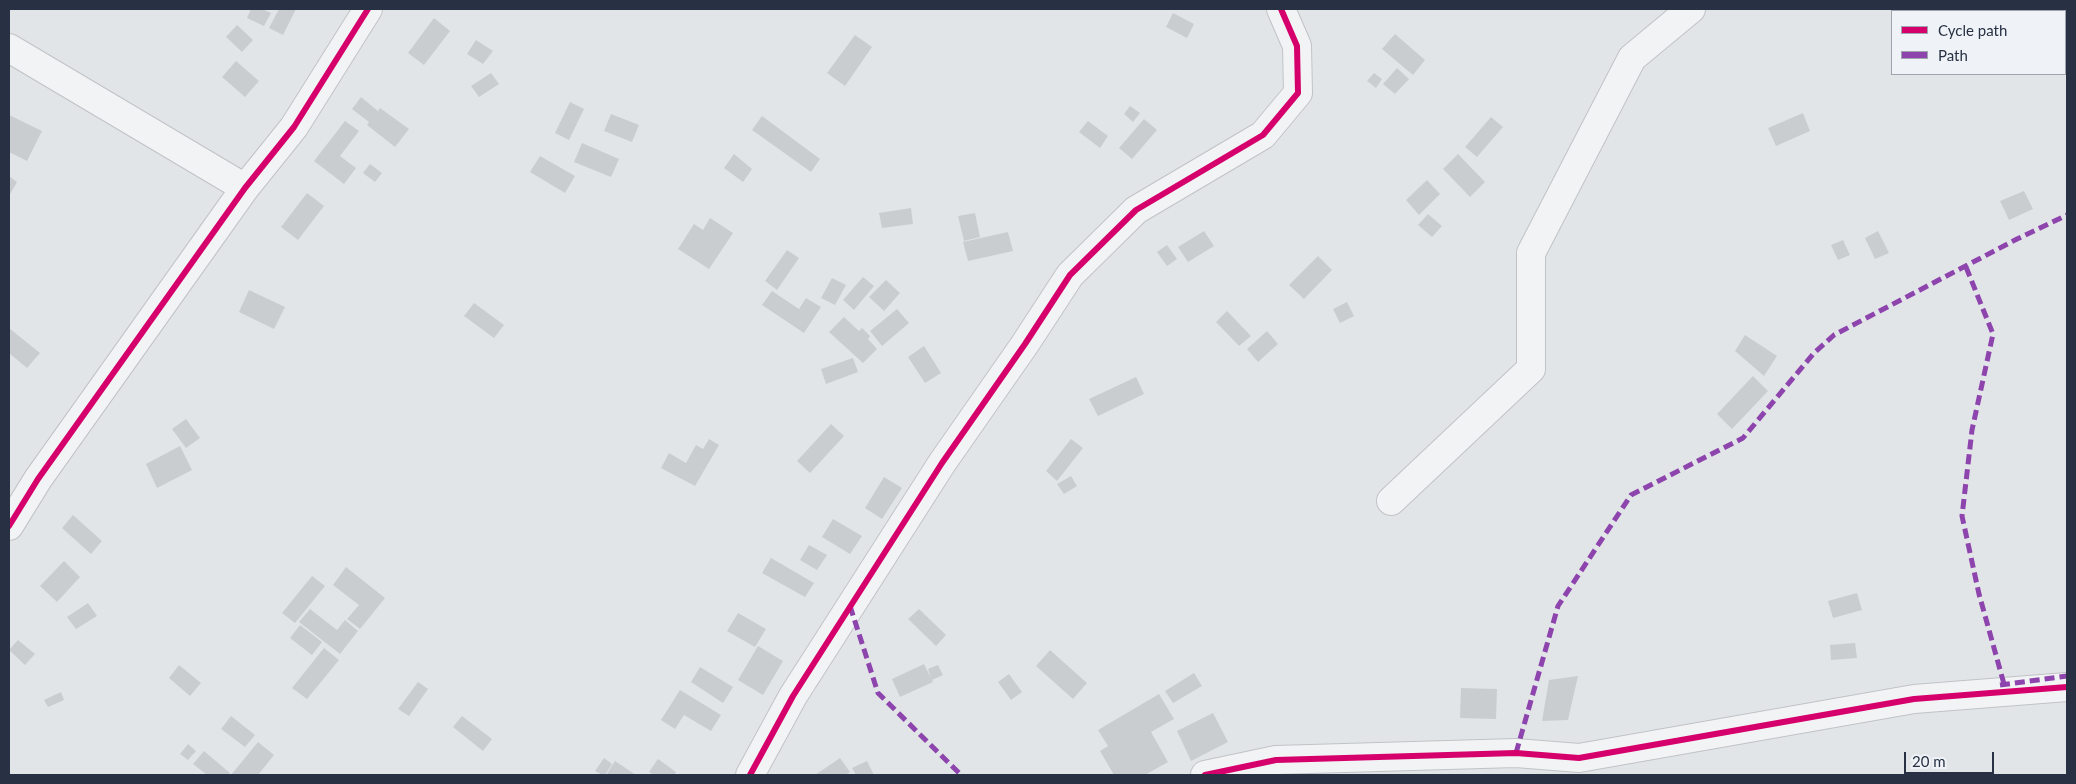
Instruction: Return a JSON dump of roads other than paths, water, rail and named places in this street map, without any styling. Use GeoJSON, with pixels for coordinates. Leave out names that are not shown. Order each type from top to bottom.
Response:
{"type":"FeatureCollection","features":[{"type":"Feature","properties":{"kind":"street"},"geometry":{"type":"LineString","coordinates":[[9,526],[38,479],[245,188],[294,127],[368,9]]}},
{"type":"Feature","properties":{"kind":"street"},"geometry":{"type":"LineString","coordinates":[[750,775],[793,696],[936,471],[1025,344],[1070,275],[1136,210],[1263,135],[1298,93],[1298,46],[1281,9]]}},
{"type":"Feature","properties":{"kind":"street"},"geometry":{"type":"LineString","coordinates":[[1391,501],[1531,369],[1531,253],[1632,58],[1691,9]]}},
{"type":"Feature","properties":{"kind":"street"},"geometry":{"type":"LineString","coordinates":[[9,48],[245,188]]}},
{"type":"Feature","properties":{"kind":"street"},"geometry":{"type":"LineString","coordinates":[[1205,775],[1276,760],[1516,753],[1575,767],[1914,699],[2067,686]]}}]}
